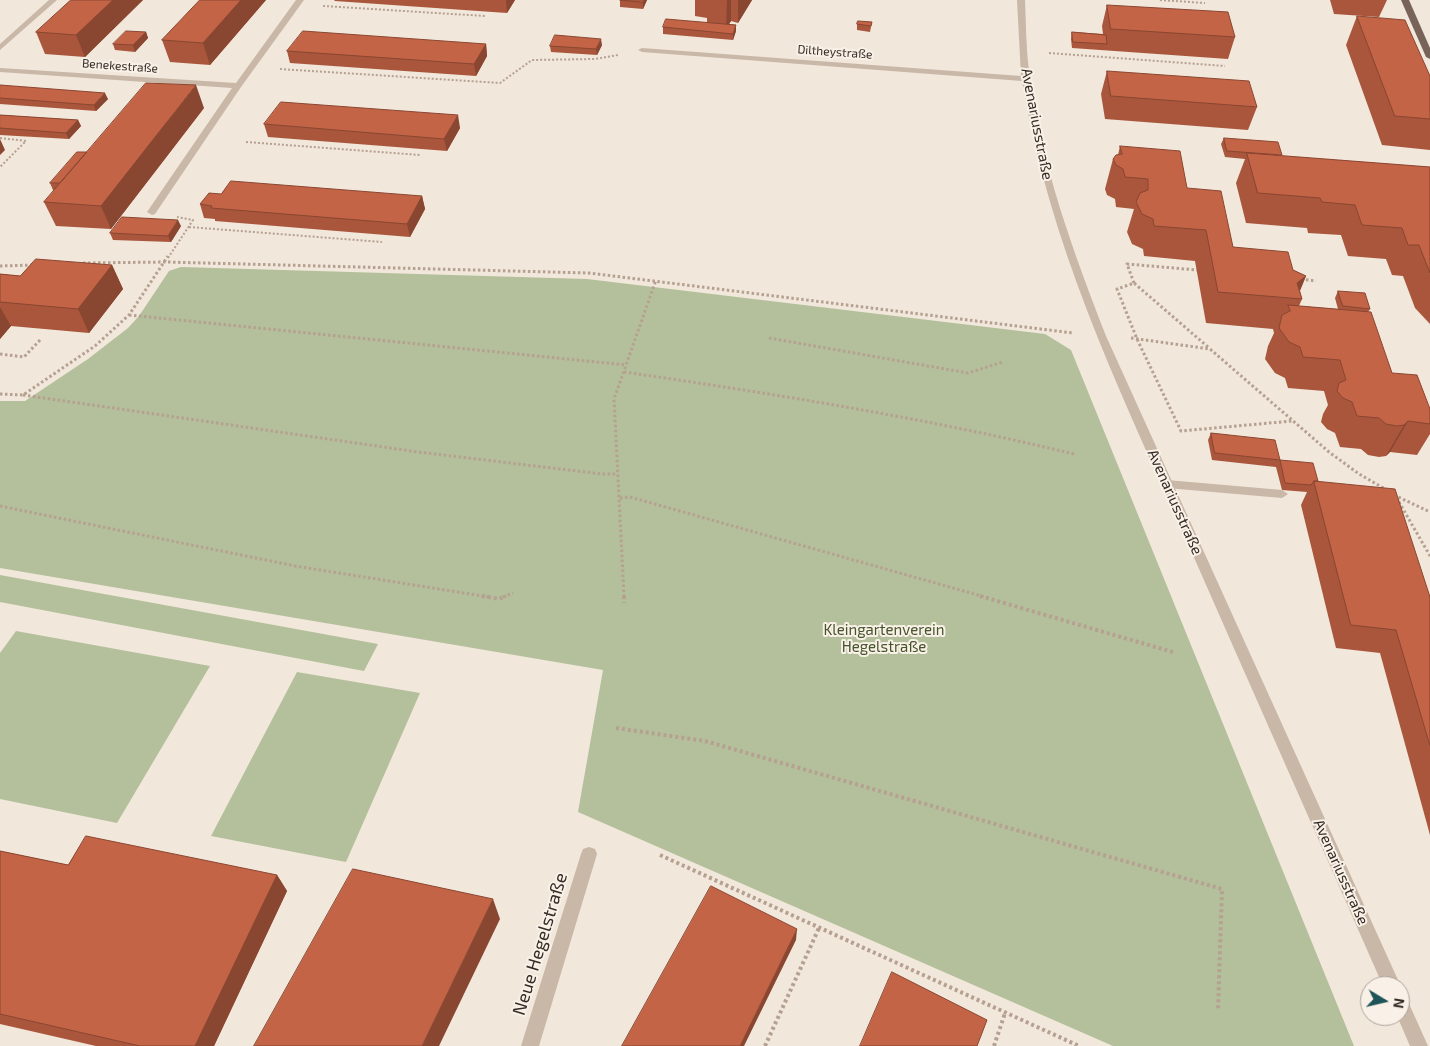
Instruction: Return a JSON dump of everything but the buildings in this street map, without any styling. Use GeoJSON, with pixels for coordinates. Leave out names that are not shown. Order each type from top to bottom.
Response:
{"type":"FeatureCollection","features":[{"type":"Feature","properties":{"kind":"main road"},"geometry":{"type":"LineString","coordinates":[[1405,0],[1430,57]]}},
{"type":"Feature","properties":{"kind":"street"},"geometry":{"type":"LineString","coordinates":[[0,48],[53,0]]}},
{"type":"Feature","properties":{"kind":"street","name":"Avenariusstraße"},"geometry":{"type":"LineString","coordinates":[[1021,0],[1025,79],[1043,168],[1068,249],[1101,336],[1388,976]]}},
{"type":"Feature","properties":{"kind":"street"},"geometry":{"type":"LineString","coordinates":[[152,212],[238,86],[299,2]]}},
{"type":"Feature","properties":{"kind":"street","name":"Diltheystraße"},"geometry":{"type":"LineString","coordinates":[[642,50],[1025,79]]}},
{"type":"Feature","properties":{"kind":"street","name":"Benekestraße"},"geometry":{"type":"LineString","coordinates":[[0,70],[238,86]]}},
{"type":"Feature","properties":{"kind":"street"},"geometry":{"type":"LineString","coordinates":[[1167,484],[1282,494]]}},
{"type":"Feature","properties":{"kind":"street","name":"Neue Hegelstraße"},"geometry":{"type":"LineString","coordinates":[[530,1046],[589,854]]}},
{"type":"Feature","properties":{"kind":"street"},"geometry":{"type":"LineString","coordinates":[[1410,1026],[1419,1046]]}},
{"type":"Feature","properties":{"kind":"path"},"geometry":{"type":"LineString","coordinates":[[1160,0],[1205,3]]}},
{"type":"Feature","properties":{"kind":"path"},"geometry":{"type":"LineString","coordinates":[[299,2],[485,16]]}},
{"type":"Feature","properties":{"kind":"path"},"geometry":{"type":"LineString","coordinates":[[252,67],[500,83],[532,60],[595,59],[642,50]]}},
{"type":"Feature","properties":{"kind":"path"},"geometry":{"type":"LineString","coordinates":[[1024,51],[1226,66]]}},
{"type":"Feature","properties":{"kind":"path"},"geometry":{"type":"LineString","coordinates":[[0,138],[26,140],[0,167]]}},
{"type":"Feature","properties":{"kind":"path"},"geometry":{"type":"LineString","coordinates":[[246,142],[420,155]]}},
{"type":"Feature","properties":{"kind":"path"},"geometry":{"type":"LineString","coordinates":[[23,395],[95,346],[129,314],[194,220],[152,212]]}},
{"type":"Feature","properties":{"kind":"path"},"geometry":{"type":"LineString","coordinates":[[189,227],[382,242]]}},
{"type":"Feature","properties":{"kind":"path"},"geometry":{"type":"LineString","coordinates":[[79,263],[166,262],[589,273],[1210,348]]}},
{"type":"Feature","properties":{"kind":"path"},"geometry":{"type":"LineString","coordinates":[[1197,270],[1127,264],[1134,283],[1293,421],[1359,474],[1395,496],[1430,512]]}},
{"type":"Feature","properties":{"kind":"path"},"geometry":{"type":"LineString","coordinates":[[0,266],[40,265]]}},
{"type":"Feature","properties":{"kind":"path"},"geometry":{"type":"LineString","coordinates":[[1298,279],[1316,281]]}},
{"type":"Feature","properties":{"kind":"path"},"geometry":{"type":"LineString","coordinates":[[624,603],[614,399],[656,280]]}},
{"type":"Feature","properties":{"kind":"path"},"geometry":{"type":"LineString","coordinates":[[1134,283],[1117,289],[1137,339],[1181,431],[1293,421]]}},
{"type":"Feature","properties":{"kind":"path"},"geometry":{"type":"LineString","coordinates":[[129,314],[626,365]]}},
{"type":"Feature","properties":{"kind":"path"},"geometry":{"type":"LineString","coordinates":[[769,338],[968,373],[1003,362]]}},
{"type":"Feature","properties":{"kind":"path"},"geometry":{"type":"LineString","coordinates":[[0,354],[24,357],[41,339]]}},
{"type":"Feature","properties":{"kind":"path"},"geometry":{"type":"LineString","coordinates":[[624,372],[791,396],[996,435],[1074,454]]}},
{"type":"Feature","properties":{"kind":"path"},"geometry":{"type":"LineString","coordinates":[[0,394],[23,395],[418,452],[602,474],[617,474]]}},
{"type":"Feature","properties":{"kind":"path"},"geometry":{"type":"LineString","coordinates":[[1389,498],[1395,496]]}},
{"type":"Feature","properties":{"kind":"path"},"geometry":{"type":"LineString","coordinates":[[1395,496],[1430,556]]}},
{"type":"Feature","properties":{"kind":"path"},"geometry":{"type":"LineString","coordinates":[[620,498],[630,497],[826,551],[1176,653]]}},
{"type":"Feature","properties":{"kind":"path"},"geometry":{"type":"LineString","coordinates":[[0,506],[305,567],[499,599],[514,593]]}},
{"type":"Feature","properties":{"kind":"path"},"geometry":{"type":"LineString","coordinates":[[616,728],[705,742],[1222,888],[1218,1011]]}},
{"type":"Feature","properties":{"kind":"path"},"geometry":{"type":"LineString","coordinates":[[660,855],[1079,1046]]}},
{"type":"Feature","properties":{"kind":"path"},"geometry":{"type":"LineString","coordinates":[[765,1046],[819,928]]}},
{"type":"Feature","properties":{"kind":"path"},"geometry":{"type":"LineString","coordinates":[[994,1046],[1005,1013]]}},
{"type":"Feature","properties":{"kind":"green space","name":"Kleingartenverein Hegelstraße"},"geometry":{"type":"Polygon","coordinates":[[[181,267],[587,279],[1045,334],[1071,350],[1354,1046],[1113,1046],[578,812],[603,670],[0,568],[0,401],[25,401],[88,359],[128,328],[139,316],[169,271],[181,267]]]}},
{"type":"Feature","properties":{"kind":"green space"},"geometry":{"type":"Polygon","coordinates":[[[0,575],[378,644],[364,671],[0,602],[0,575]]]}},
{"type":"Feature","properties":{"kind":"green space"},"geometry":{"type":"Polygon","coordinates":[[[16,631],[210,666],[117,823],[0,799],[0,653],[16,631]]]}},
{"type":"Feature","properties":{"kind":"green space"},"geometry":{"type":"Polygon","coordinates":[[[297,672],[420,693],[346,862],[211,836],[297,672]]]}}]}
